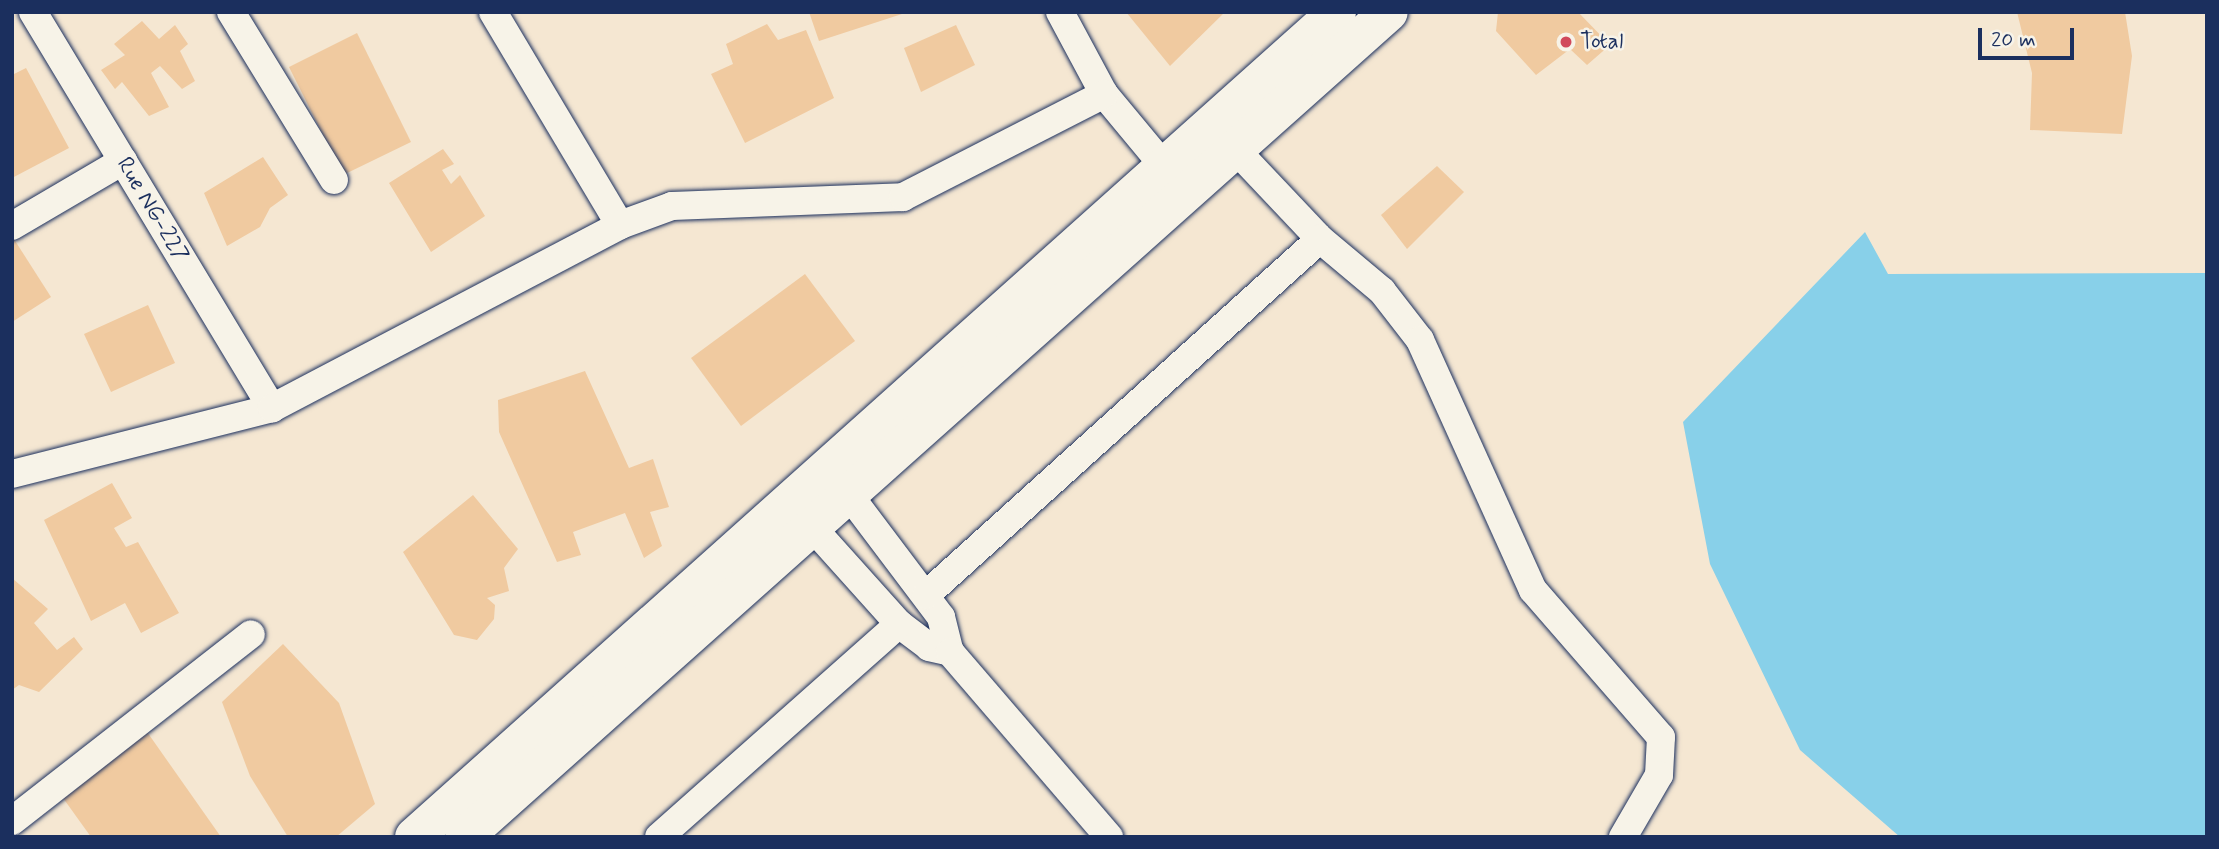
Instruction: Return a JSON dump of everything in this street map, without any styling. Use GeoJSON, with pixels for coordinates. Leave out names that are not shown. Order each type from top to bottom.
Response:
{"type":"FeatureCollection","features":[{"type":"Feature","properties":{"kind":"highway"},"geometry":{"type":"LineString","coordinates":[[414,837],[1337,12]]}},
{"type":"Feature","properties":{"kind":"highway"},"geometry":{"type":"LineString","coordinates":[[464,837],[1389,12]]}},
{"type":"Feature","properties":{"kind":"street","name":"Rue NG-227"},"geometry":{"type":"LineString","coordinates":[[33,12],[272,408]]}},
{"type":"Feature","properties":{"kind":"street"},"geometry":{"type":"LineString","coordinates":[[231,12],[334,180]]}},
{"type":"Feature","properties":{"kind":"street"},"geometry":{"type":"LineString","coordinates":[[493,12],[620,225]]}},
{"type":"Feature","properties":{"kind":"street"},"geometry":{"type":"LineString","coordinates":[[1060,12],[1104,94],[1163,165]]}},
{"type":"Feature","properties":{"kind":"street"},"geometry":{"type":"LineString","coordinates":[[12,474],[272,408],[620,225],[672,206],[903,197],[1104,94]]}},
{"type":"Feature","properties":{"kind":"street"},"geometry":{"type":"LineString","coordinates":[[1235,149],[1320,239],[1382,291],[1420,340],[1533,590],[1661,737],[1660,775],[1623,837]]}},
{"type":"Feature","properties":{"kind":"street"},"geometry":{"type":"LineString","coordinates":[[12,226],[123,161]]}},
{"type":"Feature","properties":{"kind":"street"},"geometry":{"type":"LineString","coordinates":[[926,595],[1320,239]]}},
{"type":"Feature","properties":{"kind":"street"},"geometry":{"type":"LineString","coordinates":[[849,495],[942,617],[950,652],[1109,837]]}},
{"type":"Feature","properties":{"kind":"street"},"geometry":{"type":"LineString","coordinates":[[812,527],[899,624],[929,647],[950,652]]}},
{"type":"Feature","properties":{"kind":"street"},"geometry":{"type":"LineString","coordinates":[[659,837],[899,624]]}},
{"type":"Feature","properties":{"kind":"street"},"geometry":{"type":"LineString","coordinates":[[12,821],[251,634]]}},
{"type":"Feature","properties":{"kind":"water"},"geometry":{"type":"Polygon","coordinates":[[[1865,232],[1888,274],[2207,273],[2207,837],[1900,837],[1800,750],[1710,564],[1683,422],[1865,232]]]}},
{"type":"Feature","properties":{"kind":"building"},"geometry":{"type":"Polygon","coordinates":[[[809,12],[905,12],[905,13],[819,41],[809,12]]]}},
{"type":"Feature","properties":{"kind":"building"},"geometry":{"type":"Polygon","coordinates":[[[1126,12],[1225,12],[1170,66],[1126,12]]]}},
{"type":"Feature","properties":{"kind":"building"},"geometry":{"type":"Polygon","coordinates":[[[1498,12],[1578,12],[1610,45],[1587,65],[1570,49],[1536,75],[1496,31],[1498,12]]]}},
{"type":"Feature","properties":{"kind":"building"},"geometry":{"type":"Polygon","coordinates":[[[2017,12],[2125,12],[2132,56],[2122,134],[2030,130],[2032,73],[2017,12]]]}},
{"type":"Feature","properties":{"kind":"building"},"geometry":{"type":"Polygon","coordinates":[[[142,21],[159,39],[175,25],[188,44],[180,51],[195,81],[182,89],[160,66],[151,73],[169,107],[149,116],[122,82],[115,89],[101,70],[125,55],[114,44],[142,21]]]}},
{"type":"Feature","properties":{"kind":"building"},"geometry":{"type":"Polygon","coordinates":[[[767,24],[778,40],[806,30],[834,98],[745,143],[711,74],[733,64],[726,44],[767,24]]]}},
{"type":"Feature","properties":{"kind":"building"},"geometry":{"type":"Polygon","coordinates":[[[956,25],[975,65],[921,92],[904,48],[956,25]]]}},
{"type":"Feature","properties":{"kind":"building"},"geometry":{"type":"Polygon","coordinates":[[[357,33],[411,142],[343,175],[289,67],[357,33]]]}},
{"type":"Feature","properties":{"kind":"building"},"geometry":{"type":"Polygon","coordinates":[[[26,68],[69,148],[12,178],[12,75],[26,68]]]}},
{"type":"Feature","properties":{"kind":"building"},"geometry":{"type":"Polygon","coordinates":[[[443,149],[454,164],[442,170],[451,184],[460,175],[485,216],[431,252],[389,183],[443,149]]]}},
{"type":"Feature","properties":{"kind":"building"},"geometry":{"type":"Polygon","coordinates":[[[263,157],[288,195],[270,208],[260,227],[227,246],[204,193],[263,157]]]}},
{"type":"Feature","properties":{"kind":"building"},"geometry":{"type":"Polygon","coordinates":[[[1437,166],[1464,192],[1407,249],[1381,215],[1437,166]]]}},
{"type":"Feature","properties":{"kind":"building"},"geometry":{"type":"Polygon","coordinates":[[[12,236],[51,297],[12,322],[12,236]]]}},
{"type":"Feature","properties":{"kind":"building"},"geometry":{"type":"Polygon","coordinates":[[[805,274],[855,341],[741,426],[691,358],[805,274]]]}},
{"type":"Feature","properties":{"kind":"building"},"geometry":{"type":"Polygon","coordinates":[[[148,305],[175,363],[111,392],[84,334],[148,305]]]}},
{"type":"Feature","properties":{"kind":"building"},"geometry":{"type":"Polygon","coordinates":[[[585,371],[629,468],[653,459],[669,507],[650,512],[662,546],[644,558],[625,513],[573,532],[581,555],[557,562],[499,432],[498,400],[585,371]]]}},
{"type":"Feature","properties":{"kind":"building"},"geometry":{"type":"Polygon","coordinates":[[[112,483],[132,518],[114,528],[126,547],[138,542],[179,613],[141,633],[125,603],[91,621],[44,520],[112,483]]]}},
{"type":"Feature","properties":{"kind":"building"},"geometry":{"type":"Polygon","coordinates":[[[473,495],[518,549],[504,568],[509,591],[487,598],[495,605],[494,619],[477,640],[454,635],[403,552],[473,495]]]}},
{"type":"Feature","properties":{"kind":"building"},"geometry":{"type":"Polygon","coordinates":[[[12,578],[48,609],[34,623],[57,650],[74,637],[83,649],[39,692],[19,685],[12,690],[12,578]]]}},
{"type":"Feature","properties":{"kind":"building"},"geometry":{"type":"Polygon","coordinates":[[[283,644],[339,703],[375,804],[336,837],[288,837],[250,776],[222,702],[283,644]]]}},
{"type":"Feature","properties":{"kind":"building"},"geometry":{"type":"Polygon","coordinates":[[[145,729],[221,837],[91,837],[58,791],[145,729]]]}},
{"type":"Feature","properties":{"kind":"place","name":"Total"},"geometry":{"type":"Point","coordinates":[1566,42]}}]}
